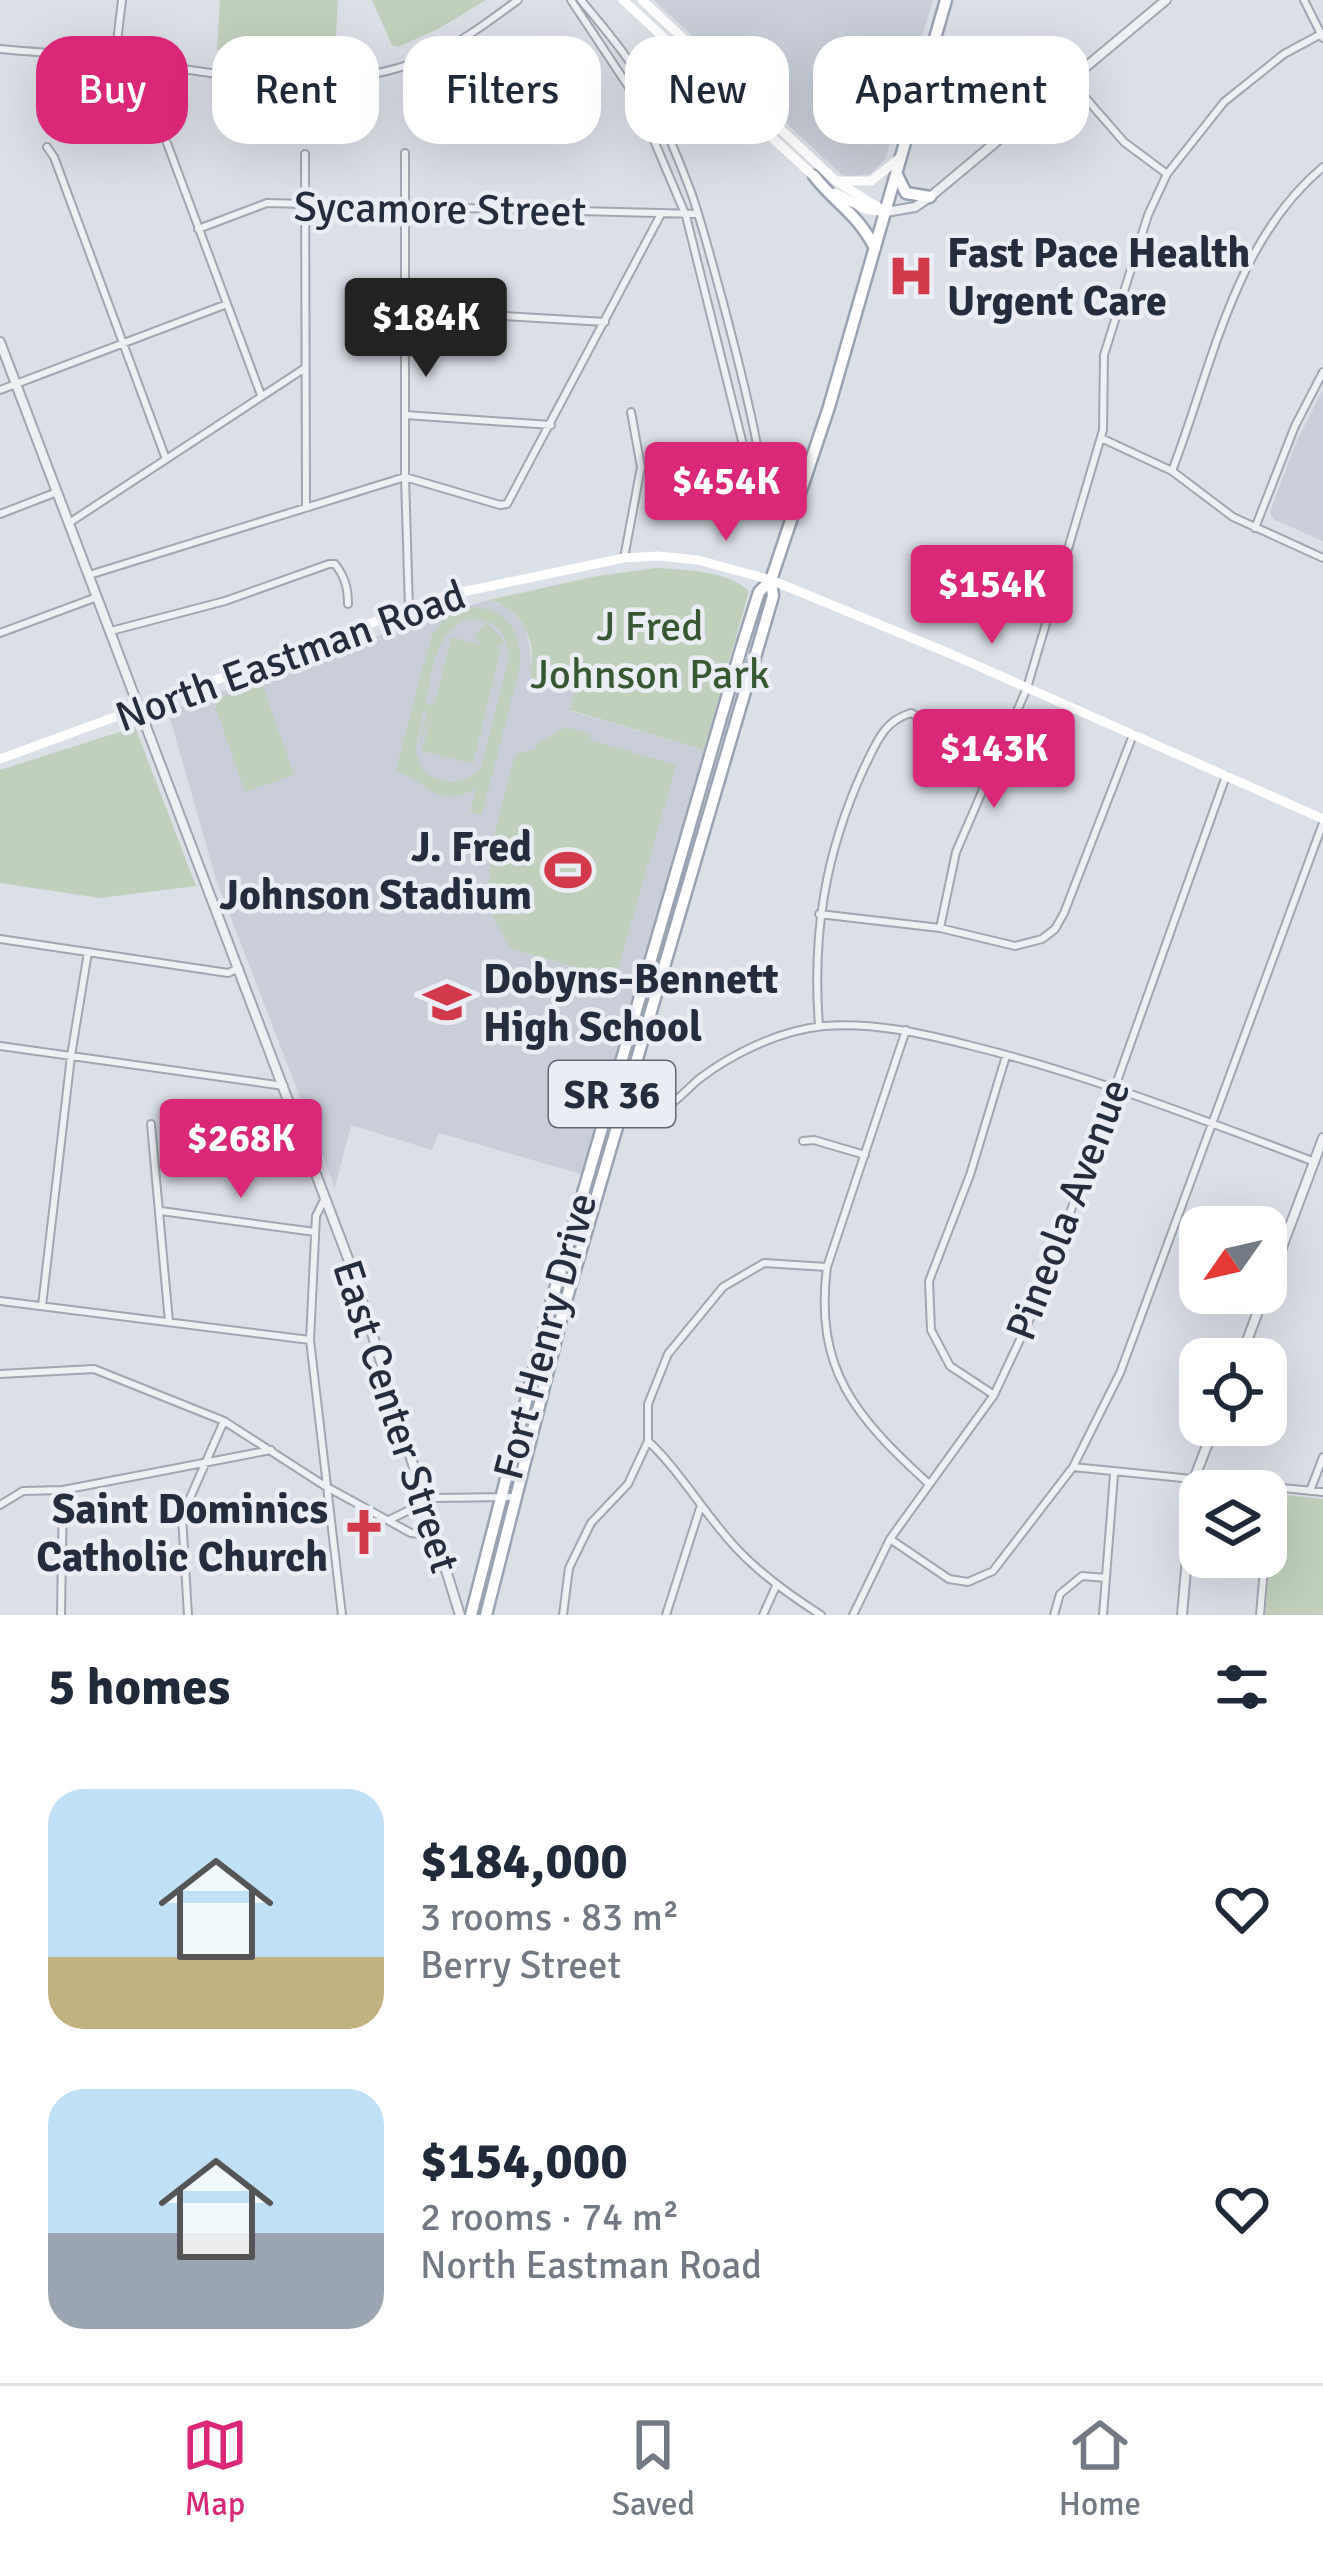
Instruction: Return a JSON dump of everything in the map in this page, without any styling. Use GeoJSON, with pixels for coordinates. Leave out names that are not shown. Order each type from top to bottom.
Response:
{"type":"FeatureCollection","features":[{"type":"Feature","properties":{"kind":"main road"},"geometry":{"type":"LineString","coordinates":[[623,0],[814,176],[846,201],[886,212]]}},
{"type":"Feature","properties":{"kind":"main road"},"geometry":{"type":"LineString","coordinates":[[642,0],[836,181],[886,212]]}},
{"type":"Feature","properties":{"kind":"main road","name":"Fort Henry Drive"},"geometry":{"type":"LineString","coordinates":[[471,1615],[773,596],[771,580],[829,407],[946,0]]}},
{"type":"Feature","properties":{"kind":"main road"},"geometry":{"type":"LineString","coordinates":[[652,27],[661,17]]}},
{"type":"Feature","properties":{"kind":"main road"},"geometry":{"type":"LineString","coordinates":[[836,181],[871,181],[902,157]]}},
{"type":"Feature","properties":{"kind":"main road"},"geometry":{"type":"LineString","coordinates":[[897,174],[906,193],[930,197]]}},
{"type":"Feature","properties":{"kind":"main road"},"geometry":{"type":"LineString","coordinates":[[814,176],[831,198],[857,216],[875,248]]}},
{"type":"Feature","properties":{"kind":"main road","name":"North Eastman Road"},"geometry":{"type":"LineString","coordinates":[[0,759],[480,587],[624,558],[686,558],[771,580],[1133,734],[1323,821]]}},
{"type":"Feature","properties":{"kind":"main road","name":"Fort Henry Drive"},"geometry":{"type":"LineString","coordinates":[[488,1610],[507,1497],[552,1300],[741,649],[759,592],[771,580]]}},
{"type":"Feature","properties":{"kind":"main road"},"geometry":{"type":"LineString","coordinates":[[483,1565],[488,1610]]}},
{"type":"Feature","properties":{"kind":"street"},"geometry":{"type":"LineString","coordinates":[[118,36],[122,0]]}},
{"type":"Feature","properties":{"kind":"street"},"geometry":{"type":"LineString","coordinates":[[188,70],[315,81],[370,75],[423,59],[476,31],[518,0]]}},
{"type":"Feature","properties":{"kind":"street"},"geometry":{"type":"LineString","coordinates":[[571,0],[625,81]]}},
{"type":"Feature","properties":{"kind":"street"},"geometry":{"type":"LineString","coordinates":[[581,0],[625,55]]}},
{"type":"Feature","properties":{"kind":"street"},"geometry":{"type":"LineString","coordinates":[[1089,64],[1166,0]]}},
{"type":"Feature","properties":{"kind":"street"},"geometry":{"type":"LineString","coordinates":[[940,928],[956,851],[1027,688],[1100,438],[1104,355],[1141,232],[1167,174],[1201,128],[1235,92],[1284,54],[1322,35],[1304,0]]}},
{"type":"Feature","properties":{"kind":"street"},"geometry":{"type":"LineString","coordinates":[[0,49],[36,52]]}},
{"type":"Feature","properties":{"kind":"street"},"geometry":{"type":"LineString","coordinates":[[1089,102],[1124,142],[1167,174]]}},
{"type":"Feature","properties":{"kind":"street"},"geometry":{"type":"LineString","coordinates":[[166,144],[261,395]]}},
{"type":"Feature","properties":{"kind":"street"},"geometry":{"type":"LineString","coordinates":[[655,144],[686,216],[755,494],[762,498],[765,485],[745,394],[698,214],[669,144]]}},
{"type":"Feature","properties":{"kind":"street"},"geometry":{"type":"LineString","coordinates":[[886,212],[915,207],[993,144]]}},
{"type":"Feature","properties":{"kind":"street"},"geometry":{"type":"LineString","coordinates":[[47,147],[166,459]]}},
{"type":"Feature","properties":{"kind":"street"},"geometry":{"type":"LineString","coordinates":[[405,152],[409,609]]}},
{"type":"Feature","properties":{"kind":"street"},"geometry":{"type":"LineString","coordinates":[[304,154],[306,508]]}},
{"type":"Feature","properties":{"kind":"street"},"geometry":{"type":"LineString","coordinates":[[1172,471],[1255,250],[1286,202],[1323,167]]}},
{"type":"Feature","properties":{"kind":"street","name":"Sycamore Street"},"geometry":{"type":"LineString","coordinates":[[198,229],[267,203],[698,214]]}},
{"type":"Feature","properties":{"kind":"street"},"geometry":{"type":"LineString","coordinates":[[89,575],[405,477],[500,505],[514,496],[662,214]]}},
{"type":"Feature","properties":{"kind":"street"},"geometry":{"type":"LineString","coordinates":[[0,390],[227,304]]}},
{"type":"Feature","properties":{"kind":"street"},"geometry":{"type":"LineString","coordinates":[[405,310],[605,322]]}},
{"type":"Feature","properties":{"kind":"street","name":"East Center Street"},"geometry":{"type":"LineString","coordinates":[[0,342],[325,1198],[378,1347],[460,1615]]}},
{"type":"Feature","properties":{"kind":"street"},"geometry":{"type":"LineString","coordinates":[[69,523],[305,368]]}},
{"type":"Feature","properties":{"kind":"street"},"geometry":{"type":"LineString","coordinates":[[1255,528],[1295,426],[1323,372]]}},
{"type":"Feature","properties":{"kind":"street"},"geometry":{"type":"LineString","coordinates":[[731,398],[745,394]]}},
{"type":"Feature","properties":{"kind":"street"},"geometry":{"type":"LineString","coordinates":[[624,558],[641,467],[631,412]]}},
{"type":"Feature","properties":{"kind":"street"},"geometry":{"type":"LineString","coordinates":[[405,415],[551,425]]}},
{"type":"Feature","properties":{"kind":"street"},"geometry":{"type":"LineString","coordinates":[[1100,438],[1172,471],[1213,505],[1255,528],[1323,558]]}},
{"type":"Feature","properties":{"kind":"street"},"geometry":{"type":"LineString","coordinates":[[1,511],[57,493]]}},
{"type":"Feature","properties":{"kind":"street"},"geometry":{"type":"LineString","coordinates":[[111,631],[226,601],[329,564],[341,572],[348,587],[348,604]]}},
{"type":"Feature","properties":{"kind":"street"},"geometry":{"type":"LineString","coordinates":[[0,633],[97,597]]}},
{"type":"Feature","properties":{"kind":"street"},"geometry":{"type":"LineString","coordinates":[[819,1027],[815,971],[819,914],[838,830],[886,726],[911,713],[994,758]]}},
{"type":"Feature","properties":{"kind":"street"},"geometry":{"type":"LineString","coordinates":[[819,914],[940,928],[1016,946],[1042,939],[1055,929],[1133,734]]}},
{"type":"Feature","properties":{"kind":"street","name":"Pineola Avenue"},"geometry":{"type":"LineString","coordinates":[[854,1615],[890,1539],[994,1396],[1040,1297],[1226,776]]}},
{"type":"Feature","properties":{"kind":"street"},"geometry":{"type":"LineString","coordinates":[[890,1539],[949,1579],[968,1582],[993,1570],[1073,1467],[1120,1373],[1323,821]]}},
{"type":"Feature","properties":{"kind":"street"},"geometry":{"type":"LineString","coordinates":[[0,939],[229,973],[239,968]]}},
{"type":"Feature","properties":{"kind":"street"},"geometry":{"type":"LineString","coordinates":[[42,1306],[88,952]]}},
{"type":"Feature","properties":{"kind":"street"},"geometry":{"type":"LineString","coordinates":[[620,1112],[649,1115],[663,1110],[701,1078],[764,1042],[819,1027],[907,1030],[1006,1054],[1113,1088],[1315,1162]]}},
{"type":"Feature","properties":{"kind":"street"},"geometry":{"type":"LineString","coordinates":[[907,1030],[827,1267],[822,1306],[846,1396],[887,1446],[928,1483]]}},
{"type":"Feature","properties":{"kind":"street"},"geometry":{"type":"LineString","coordinates":[[0,1046],[284,1086]]}},
{"type":"Feature","properties":{"kind":"street"},"geometry":{"type":"LineString","coordinates":[[994,1396],[950,1366],[932,1330],[929,1281],[970,1175],[1006,1054]]}},
{"type":"Feature","properties":{"kind":"street"},"geometry":{"type":"LineString","coordinates":[[151,1124],[169,1322]]}},
{"type":"Feature","properties":{"kind":"street"},"geometry":{"type":"LineString","coordinates":[[1287,1235],[1323,1138]]}},
{"type":"Feature","properties":{"kind":"street"},"geometry":{"type":"LineString","coordinates":[[803,1141],[865,1155]]}},
{"type":"Feature","properties":{"kind":"street"},"geometry":{"type":"LineString","coordinates":[[325,1198],[316,1216],[310,1340],[342,1615]]}},
{"type":"Feature","properties":{"kind":"street"},"geometry":{"type":"LineString","coordinates":[[161,1211],[316,1232]]}},
{"type":"Feature","properties":{"kind":"street"},"geometry":{"type":"LineString","coordinates":[[563,1615],[569,1568],[576,1553],[591,1523],[628,1484],[648,1441],[647,1404],[668,1354],[723,1287],[764,1263],[827,1267]]}},
{"type":"Feature","properties":{"kind":"street"},"geometry":{"type":"LineString","coordinates":[[0,1300],[310,1340]]}},
{"type":"Feature","properties":{"kind":"street"},"geometry":{"type":"LineString","coordinates":[[0,1374],[94,1369],[224,1420],[325,1486],[421,1536],[435,1536]]}},
{"type":"Feature","properties":{"kind":"street"},"geometry":{"type":"LineString","coordinates":[[188,1615],[182,1516],[224,1420]]}},
{"type":"Feature","properties":{"kind":"street"},"geometry":{"type":"LineString","coordinates":[[648,1441],[676,1468],[736,1548],[776,1586],[820,1615]]}},
{"type":"Feature","properties":{"kind":"street"},"geometry":{"type":"LineString","coordinates":[[0,1504],[23,1491],[63,1490],[272,1450]]}},
{"type":"Feature","properties":{"kind":"street"},"geometry":{"type":"LineString","coordinates":[[1310,1491],[1323,1456]]}},
{"type":"Feature","properties":{"kind":"street"},"geometry":{"type":"LineString","coordinates":[[1073,1467],[1179,1478]]}},
{"type":"Feature","properties":{"kind":"street"},"geometry":{"type":"LineString","coordinates":[[1103,1615],[1114,1474]]}},
{"type":"Feature","properties":{"kind":"street"},"geometry":{"type":"LineString","coordinates":[[1287,1489],[1323,1492]]}},
{"type":"Feature","properties":{"kind":"street"},"geometry":{"type":"LineString","coordinates":[[61,1615],[63,1490]]}},
{"type":"Feature","properties":{"kind":"street"},"geometry":{"type":"LineString","coordinates":[[389,1520],[425,1501],[507,1497]]}},
{"type":"Feature","properties":{"kind":"street"},"geometry":{"type":"LineString","coordinates":[[666,1615],[701,1505]]}},
{"type":"Feature","properties":{"kind":"street"},"geometry":{"type":"LineString","coordinates":[[1054,1615],[1060,1594],[1082,1576],[1106,1578]]}},
{"type":"Feature","properties":{"kind":"street"},"geometry":{"type":"LineString","coordinates":[[1182,1615],[1185,1578]]}},
{"type":"Feature","properties":{"kind":"street"},"geometry":{"type":"LineString","coordinates":[[1260,1615],[1263,1578]]}},
{"type":"Feature","properties":{"kind":"street"},"geometry":{"type":"LineString","coordinates":[[763,1615],[776,1586]]}},
{"type":"Feature","properties":{"kind":"shaded area"},"geometry":{"type":"Polygon","coordinates":[[[654,0],[933,0],[922,36],[813,36],[813,144],[890,144],[885,159],[870,174],[847,177],[840,173],[789,126],[789,36],[693,36],[654,0]]]}},
{"type":"Feature","properties":{"kind":"shaded area"},"geometry":{"type":"Polygon","coordinates":[[[1323,389],[1323,541],[1273,519],[1270,512],[1323,389]]]}},
{"type":"Feature","properties":{"kind":"shaded area","name":"Dobyns-Bennett High School"},"geometry":{"type":"Polygon","coordinates":[[[489,600],[511,609],[526,628],[533,667],[575,689],[571,711],[704,750],[581,1174],[439,1133],[432,1150],[351,1125],[335,1188],[216,879],[168,711],[489,600]]]}},
{"type":"Feature","properties":{"kind":"green space"},"geometry":{"type":"Polygon","coordinates":[[[220,0],[338,0],[336,36],[218,36],[220,0]]]}},
{"type":"Feature","properties":{"kind":"green space"},"geometry":{"type":"Polygon","coordinates":[[[372,0],[486,0],[438,29],[422,36],[403,36],[403,45],[392,45],[372,0]]]}},
{"type":"Feature","properties":{"kind":"green space","name":"J Fred Johnson Park"},"geometry":{"type":"Polygon","coordinates":[[[656,568],[717,575],[749,591],[704,750],[570,710],[575,689],[530,677],[532,652],[526,629],[511,611],[489,600],[656,568]]]}},
{"type":"Feature","properties":{"kind":"green space"},"geometry":{"type":"Polygon","coordinates":[[[469,607],[492,611],[509,623],[518,641],[520,665],[482,815],[470,811],[476,789],[462,795],[440,795],[395,772],[432,634],[448,615],[469,607]],[[469,619],[457,624],[442,642],[425,704],[434,705],[451,637],[482,645],[474,635],[487,623],[504,641],[496,648],[501,650],[473,764],[422,751],[431,713],[418,750],[424,710],[415,751],[423,771],[446,781],[461,781],[481,767],[509,658],[506,641],[498,628],[486,621],[469,619]]]}},
{"type":"Feature","properties":{"kind":"green space"},"geometry":{"type":"Polygon","coordinates":[[[262,683],[294,775],[245,792],[213,700],[262,683]]]}},
{"type":"Feature","properties":{"kind":"green space"},"geometry":{"type":"Polygon","coordinates":[[[135,727],[196,886],[100,898],[0,883],[0,770],[135,727]]]}},
{"type":"Feature","properties":{"kind":"green space","name":"J. Fred Johnson Stadium"},"geometry":{"type":"Polygon","coordinates":[[[566,727],[591,734],[590,740],[676,765],[617,973],[598,967],[596,973],[511,949],[487,907],[492,842],[515,755],[536,748],[566,727]]]}},
{"type":"Feature","properties":{"kind":"green space"},"geometry":{"type":"Polygon","coordinates":[[[1287,1495],[1323,1499],[1323,1615],[1265,1615],[1269,1578],[1287,1578],[1287,1495]]]}},
{"type":"Feature","properties":{"kind":"place","name":"Fast Pace Health Urgent Care"},"geometry":{"type":"Point","coordinates":[911,276]}},
{"type":"Feature","properties":{"kind":"place","name":"J. Fred Johnson Stadium"},"geometry":{"type":"Point","coordinates":[568,870]}},
{"type":"Feature","properties":{"kind":"place","name":"Dobyns-Bennett High School"},"geometry":{"type":"Point","coordinates":[447,1002]}},
{"type":"Feature","properties":{"kind":"place","name":"Saint Dominics Catholic Church"},"geometry":{"type":"Point","coordinates":[364,1532]}}]}
